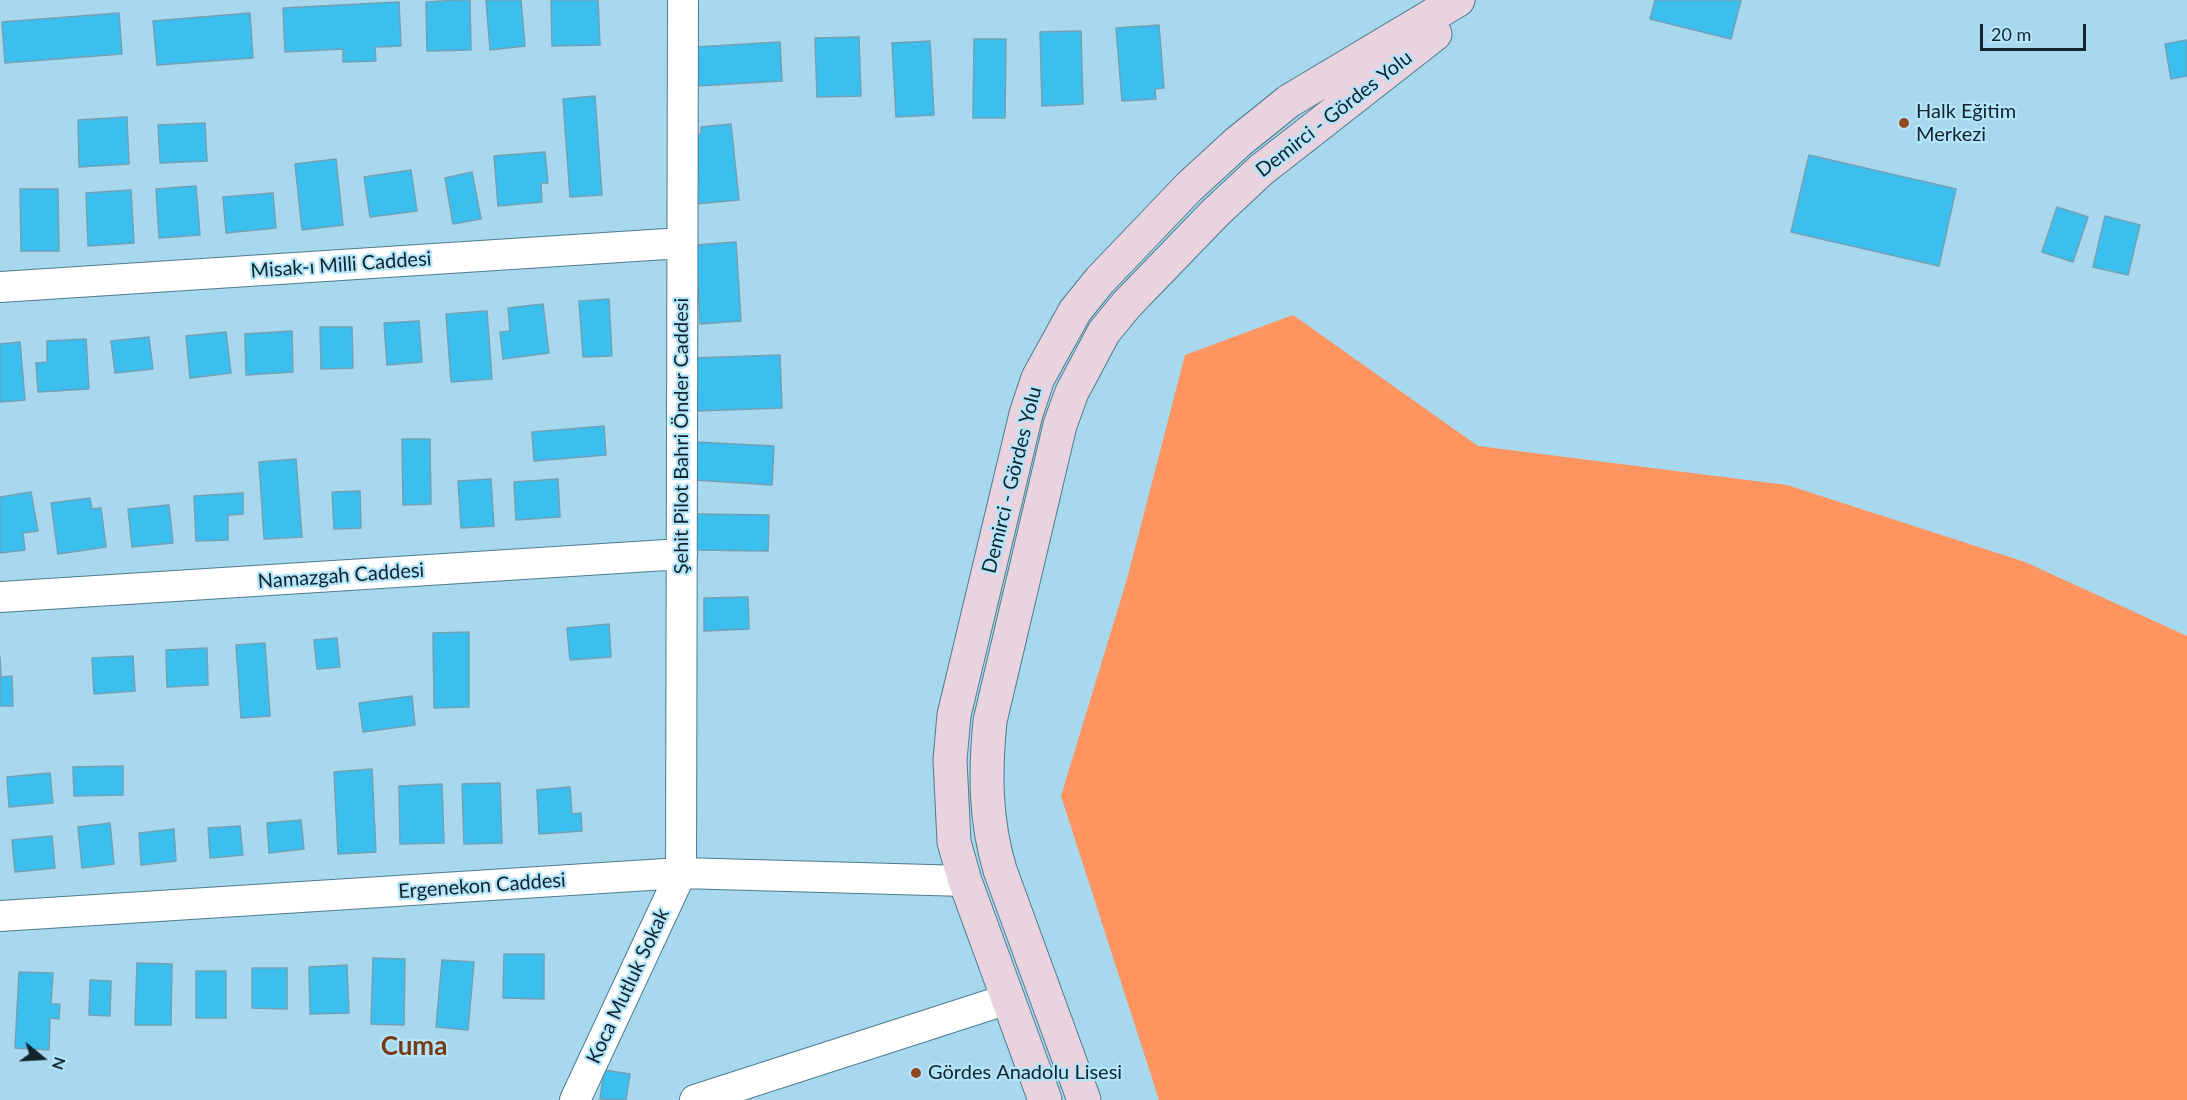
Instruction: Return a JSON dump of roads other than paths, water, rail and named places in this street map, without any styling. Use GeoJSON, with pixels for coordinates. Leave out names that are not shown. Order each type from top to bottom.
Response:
{"type":"FeatureCollection","features":[{"type":"Feature","properties":{"kind":"main road","name":"Demirci - Gördes Yolu"},"geometry":{"type":"LineString","coordinates":[[1045,1100],[965,881],[954,842],[950,801],[950,760],[954,715],[1026,414],[1038,378],[1075,311],[1100,280],[1189,187],[1238,142],[1289,101],[1458,0]]}},
{"type":"Feature","properties":{"kind":"main road","name":"Demirci - Gördes Yolu"},"geometry":{"type":"LineString","coordinates":[[1084,1100],[999,870],[990,835],[986,798],[986,762],[990,721],[1060,425],[1072,392],[1104,332],[1127,304],[1215,213],[1261,170],[1479,0]]}},
{"type":"Feature","properties":{"kind":"street"},"geometry":{"type":"LineString","coordinates":[[683,0],[694,0]]}},
{"type":"Feature","properties":{"kind":"street","name":"Şehit Pilot Bahri Önder Caddesi"},"geometry":{"type":"LineString","coordinates":[[681,873],[683,0]]}},
{"type":"Feature","properties":{"kind":"street","name":"Misak-ı Milli Caddesi"},"geometry":{"type":"LineString","coordinates":[[0,286],[682,243]]}},
{"type":"Feature","properties":{"kind":"street","name":"Namazgah Caddesi"},"geometry":{"type":"LineString","coordinates":[[0,597],[682,554]]}},
{"type":"Feature","properties":{"kind":"street","name":"Ergenekon Caddesi"},"geometry":{"type":"LineString","coordinates":[[0,916],[681,873],[965,881]]}},
{"type":"Feature","properties":{"kind":"street","name":"Koca Mutluk Sokak"},"geometry":{"type":"LineString","coordinates":[[575,1100],[681,873]]}},
{"type":"Feature","properties":{"kind":"street"},"geometry":{"type":"LineString","coordinates":[[695,1100],[1008,999]]}},
{"type":"Feature","properties":{"kind":"place","name":"Halk Eğitim Merkezi"},"geometry":{"type":"Point","coordinates":[1904,123]}},
{"type":"Feature","properties":{"kind":"place","name":"Gördes Anadolu Lisesi"},"geometry":{"type":"Point","coordinates":[916,1073]}},
{"type":"Feature","properties":{"kind":"district","name":"Cuma"},"geometry":{"type":"Point","coordinates":[414,1047]}}]}
